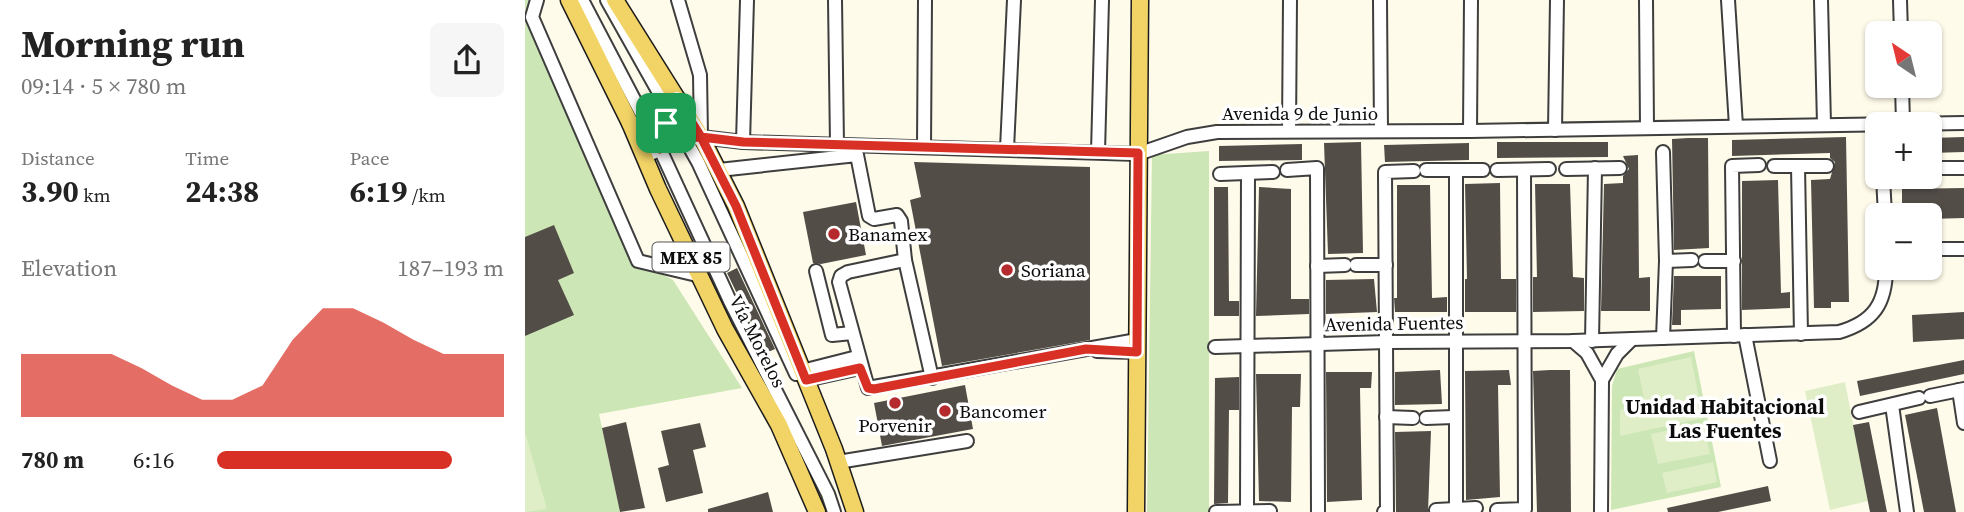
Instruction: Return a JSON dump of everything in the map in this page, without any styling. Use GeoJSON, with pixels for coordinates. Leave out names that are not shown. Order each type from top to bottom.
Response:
{"type":"FeatureCollection","features":[{"type":"Feature","properties":{"kind":"main road","name":"Vía Morelos"},"geometry":{"type":"LineString","coordinates":[[569,0],[630,123],[725,329],[779,425],[817,512]]}},
{"type":"Feature","properties":{"kind":"main road","name":"Vía Morelos"},"geometry":{"type":"LineString","coordinates":[[615,0],[675,107],[701,137],[736,206],[838,461],[855,512]]}},
{"type":"Feature","properties":{"kind":"main road"},"geometry":{"type":"LineString","coordinates":[[1136,512],[1140,0]]}},
{"type":"Feature","properties":{"kind":"main road"},"geometry":{"type":"LineString","coordinates":[[630,123],[649,129],[660,127],[675,107]]}},
{"type":"Feature","properties":{"kind":"street"},"geometry":{"type":"LineString","coordinates":[[537,0],[531,17],[638,261],[701,276]]}},
{"type":"Feature","properties":{"kind":"street"},"geometry":{"type":"LineString","coordinates":[[582,0],[660,149],[730,301],[828,494],[834,512]]}},
{"type":"Feature","properties":{"kind":"street"},"geometry":{"type":"LineString","coordinates":[[607,0],[675,107],[684,138],[698,162],[799,380],[848,512]]}},
{"type":"Feature","properties":{"kind":"street"},"geometry":{"type":"LineString","coordinates":[[678,0],[700,75],[701,137]]}},
{"type":"Feature","properties":{"kind":"street"},"geometry":{"type":"LineString","coordinates":[[743,142],[747,0]]}},
{"type":"Feature","properties":{"kind":"street"},"geometry":{"type":"LineString","coordinates":[[835,0],[837,144]]}},
{"type":"Feature","properties":{"kind":"street"},"geometry":{"type":"LineString","coordinates":[[924,147],[925,0]]}},
{"type":"Feature","properties":{"kind":"street"},"geometry":{"type":"LineString","coordinates":[[1007,149],[1014,0]]}},
{"type":"Feature","properties":{"kind":"street"},"geometry":{"type":"LineString","coordinates":[[1098,152],[1103,0]]}},
{"type":"Feature","properties":{"kind":"street"},"geometry":{"type":"LineString","coordinates":[[1289,131],[1290,0]]}},
{"type":"Feature","properties":{"kind":"street"},"geometry":{"type":"LineString","coordinates":[[1380,0],[1381,131]]}},
{"type":"Feature","properties":{"kind":"street"},"geometry":{"type":"LineString","coordinates":[[1470,131],[1471,0]]}},
{"type":"Feature","properties":{"kind":"street"},"geometry":{"type":"LineString","coordinates":[[1555,130],[1557,0]]}},
{"type":"Feature","properties":{"kind":"street"},"geometry":{"type":"LineString","coordinates":[[1646,0],[1647,128]]}},
{"type":"Feature","properties":{"kind":"street"},"geometry":{"type":"LineString","coordinates":[[1728,0],[1736,126]]}},
{"type":"Feature","properties":{"kind":"street"},"geometry":{"type":"LineString","coordinates":[[1821,0],[1824,124]]}},
{"type":"Feature","properties":{"kind":"street"},"geometry":{"type":"LineString","coordinates":[[1900,0],[1901,21]]}},
{"type":"Feature","properties":{"kind":"street","name":"Avenida 9 de Junio"},"geometry":{"type":"LineString","coordinates":[[644,157],[684,138],[701,137],[743,142],[1138,153],[1187,137],[1217,132],[1555,130],[1865,123]]}},
{"type":"Feature","properties":{"kind":"street","name":"Avenida 9 de Junio"},"geometry":{"type":"LineString","coordinates":[[1942,123],[1964,123]]}},
{"type":"Feature","properties":{"kind":"street"},"geometry":{"type":"LineString","coordinates":[[1663,152],[1666,261],[1663,338]]}},
{"type":"Feature","properties":{"kind":"street"},"geometry":{"type":"LineString","coordinates":[[719,170],[857,155],[866,210],[874,219],[897,215],[901,221],[905,260],[932,379]]}},
{"type":"Feature","properties":{"kind":"street"},"geometry":{"type":"LineString","coordinates":[[1759,166],[1732,166],[1734,261],[1739,336],[1770,461]]}},
{"type":"Feature","properties":{"kind":"street"},"geometry":{"type":"LineString","coordinates":[[1774,166],[1827,166]]}},
{"type":"Feature","properties":{"kind":"street"},"geometry":{"type":"LineString","coordinates":[[1798,166],[1801,334]]}},
{"type":"Feature","properties":{"kind":"street"},"geometry":{"type":"LineString","coordinates":[[1287,170],[1317,168],[1318,512]]}},
{"type":"Feature","properties":{"kind":"street"},"geometry":{"type":"LineString","coordinates":[[1592,341],[1595,168]]}},
{"type":"Feature","properties":{"kind":"street"},"geometry":{"type":"LineString","coordinates":[[1566,169],[1620,168]]}},
{"type":"Feature","properties":{"kind":"street"},"geometry":{"type":"LineString","coordinates":[[1942,168],[1964,168]]}},
{"type":"Feature","properties":{"kind":"street"},"geometry":{"type":"LineString","coordinates":[[1497,170],[1549,169]]}},
{"type":"Feature","properties":{"kind":"street"},"geometry":{"type":"LineString","coordinates":[[1455,170],[1456,510]]}},
{"type":"Feature","properties":{"kind":"street"},"geometry":{"type":"LineString","coordinates":[[1384,512],[1387,512],[1385,172],[1483,170]]}},
{"type":"Feature","properties":{"kind":"street"},"geometry":{"type":"LineString","coordinates":[[1497,510],[1525,509],[1524,170]]}},
{"type":"Feature","properties":{"kind":"street"},"geometry":{"type":"LineString","coordinates":[[1220,174],[1273,172]]}},
{"type":"Feature","properties":{"kind":"street"},"geometry":{"type":"LineString","coordinates":[[1247,511],[1248,173]]}},
{"type":"Feature","properties":{"kind":"street"},"geometry":{"type":"LineString","coordinates":[[1942,249],[1964,249]]}},
{"type":"Feature","properties":{"kind":"street"},"geometry":{"type":"LineString","coordinates":[[905,260],[848,272],[841,276],[839,282],[868,388],[932,379],[1086,349],[1137,346]]}},
{"type":"Feature","properties":{"kind":"street"},"geometry":{"type":"LineString","coordinates":[[1666,261],[1734,261]]}},
{"type":"Feature","properties":{"kind":"street"},"geometry":{"type":"LineString","coordinates":[[1317,266],[1386,265]]}},
{"type":"Feature","properties":{"kind":"street"},"geometry":{"type":"LineString","coordinates":[[816,271],[832,335],[852,333]]}},
{"type":"Feature","properties":{"kind":"street","name":"Avenida Fuentes"},"geometry":{"type":"LineString","coordinates":[[1216,347],[1317,343],[1592,341],[1839,332],[1862,322],[1881,303],[1885,280]]}},
{"type":"Feature","properties":{"kind":"street"},"geometry":{"type":"LineString","coordinates":[[1601,380],[1613,360],[1632,339]]}},
{"type":"Feature","properties":{"kind":"street"},"geometry":{"type":"LineString","coordinates":[[1573,341],[1587,353],[1601,380],[1601,512]]}},
{"type":"Feature","properties":{"kind":"street"},"geometry":{"type":"LineString","coordinates":[[804,375],[859,363]]}},
{"type":"Feature","properties":{"kind":"street"},"geometry":{"type":"LineString","coordinates":[[1860,412],[1962,389],[1964,423]]}},
{"type":"Feature","properties":{"kind":"street"},"geometry":{"type":"LineString","coordinates":[[1892,405],[1907,512]]}},
{"type":"Feature","properties":{"kind":"street"},"geometry":{"type":"LineString","coordinates":[[1386,417],[1454,417]]}},
{"type":"Feature","properties":{"kind":"street"},"geometry":{"type":"LineString","coordinates":[[838,461],[967,441]]}},
{"type":"Feature","properties":{"kind":"street"},"geometry":{"type":"LineString","coordinates":[[1436,510],[1476,508]]}},
{"type":"Feature","properties":{"kind":"street"},"geometry":{"type":"LineString","coordinates":[[1216,512],[1270,511]]}},
{"type":"Feature","properties":{"kind":"green space"},"geometry":{"type":"Polygon","coordinates":[[[525,0],[537,0],[532,17],[638,261],[673,280],[742,388],[599,414],[620,512],[525,512],[525,0]]]}},
{"type":"Feature","properties":{"kind":"green space"},"geometry":{"type":"Polygon","coordinates":[[[1209,151],[1209,512],[1147,512],[1152,155],[1209,151]]]}},
{"type":"Feature","properties":{"kind":"green space"},"geometry":{"type":"Polygon","coordinates":[[[1694,351],[1721,487],[1611,510],[1612,386],[1617,369],[1694,351]]]}},
{"type":"Feature","properties":{"kind":"green space"},"geometry":{"type":"Polygon","coordinates":[[[1691,357],[1703,418],[1620,436],[1620,410],[1645,404],[1638,369],[1691,357]]]}},
{"type":"Feature","properties":{"kind":"green space"},"geometry":{"type":"Polygon","coordinates":[[[1845,382],[1868,501],[1830,510],[1805,391],[1845,382]]]}},
{"type":"Feature","properties":{"kind":"green space"},"geometry":{"type":"Polygon","coordinates":[[[1703,423],[1710,454],[1658,464],[1651,434],[1703,423]]]}},
{"type":"Feature","properties":{"kind":"green space"},"geometry":{"type":"Polygon","coordinates":[[[525,432],[547,509],[525,512],[525,432]]]}},
{"type":"Feature","properties":{"kind":"green space"},"geometry":{"type":"Polygon","coordinates":[[[1713,462],[1717,482],[1667,493],[1662,473],[1713,462]]]}},
{"type":"Feature","properties":{"kind":"building"},"geometry":{"type":"Polygon","coordinates":[[[1846,137],[1849,302],[1831,302],[1831,308],[1814,308],[1811,180],[1830,179],[1835,162],[1830,158],[1830,153],[1732,156],[1732,140],[1846,137]]]}},
{"type":"Feature","properties":{"kind":"building"},"geometry":{"type":"Polygon","coordinates":[[[1964,137],[1964,152],[1942,153],[1942,138],[1964,137]]]}},
{"type":"Feature","properties":{"kind":"building"},"geometry":{"type":"Polygon","coordinates":[[[1708,138],[1709,248],[1674,250],[1672,139],[1708,138]]]}},
{"type":"Feature","properties":{"kind":"building"},"geometry":{"type":"Polygon","coordinates":[[[1361,142],[1363,253],[1328,254],[1324,143],[1361,142]]]}},
{"type":"Feature","properties":{"kind":"building"},"geometry":{"type":"Polygon","coordinates":[[[1497,142],[1608,142],[1608,157],[1497,158],[1497,142]]]}},
{"type":"Feature","properties":{"kind":"building"},"geometry":{"type":"Polygon","coordinates":[[[1469,143],[1469,160],[1385,162],[1384,145],[1469,143]]]}},
{"type":"Feature","properties":{"kind":"building"},"geometry":{"type":"Polygon","coordinates":[[[1302,144],[1302,160],[1219,161],[1219,146],[1302,144]]]}},
{"type":"Feature","properties":{"kind":"building"},"geometry":{"type":"Polygon","coordinates":[[[1638,155],[1639,278],[1650,277],[1650,311],[1601,311],[1604,184],[1623,183],[1623,176],[1629,169],[1623,156],[1638,155]]]}},
{"type":"Feature","properties":{"kind":"building","name":"Soriana"},"geometry":{"type":"Polygon","coordinates":[[[914,162],[1090,167],[1090,340],[942,366],[910,200],[921,197],[914,162]]]}},
{"type":"Feature","properties":{"kind":"building"},"geometry":{"type":"Polygon","coordinates":[[[1778,180],[1781,293],[1790,292],[1790,308],[1742,310],[1742,181],[1778,180]]]}},
{"type":"Feature","properties":{"kind":"building"},"geometry":{"type":"Polygon","coordinates":[[[1500,183],[1501,279],[1516,279],[1516,312],[1465,312],[1465,184],[1500,183]]]}},
{"type":"Feature","properties":{"kind":"building"},"geometry":{"type":"Polygon","coordinates":[[[1535,184],[1570,184],[1573,277],[1584,278],[1584,311],[1533,312],[1533,277],[1537,277],[1535,184]]]}},
{"type":"Feature","properties":{"kind":"building"},"geometry":{"type":"Polygon","coordinates":[[[1397,185],[1430,185],[1432,298],[1447,297],[1447,312],[1395,312],[1397,185]]]}},
{"type":"Feature","properties":{"kind":"building"},"geometry":{"type":"Polygon","coordinates":[[[1214,187],[1228,187],[1229,301],[1239,301],[1239,316],[1214,316],[1214,187]]]}},
{"type":"Feature","properties":{"kind":"building"},"geometry":{"type":"Polygon","coordinates":[[[1259,187],[1291,189],[1291,299],[1309,299],[1309,314],[1256,316],[1259,187]]]}},
{"type":"Feature","properties":{"kind":"building"},"geometry":{"type":"Polygon","coordinates":[[[1964,188],[1964,218],[1942,219],[1942,203],[1902,203],[1902,189],[1964,188]]]}},
{"type":"Feature","properties":{"kind":"building","name":"Banamex"},"geometry":{"type":"Polygon","coordinates":[[[856,202],[866,255],[821,264],[813,263],[803,212],[856,202]]]}},
{"type":"Feature","properties":{"kind":"building"},"geometry":{"type":"Polygon","coordinates":[[[554,225],[574,273],[558,280],[574,315],[525,336],[525,237],[554,225]]]}},
{"type":"Feature","properties":{"kind":"building"},"geometry":{"type":"Polygon","coordinates":[[[737,268],[775,349],[766,353],[727,273],[737,268]]]}},
{"type":"Feature","properties":{"kind":"building"},"geometry":{"type":"Polygon","coordinates":[[[1674,276],[1721,276],[1721,309],[1681,310],[1681,325],[1672,325],[1674,276]]]}},
{"type":"Feature","properties":{"kind":"building"},"geometry":{"type":"Polygon","coordinates":[[[1374,279],[1377,312],[1326,314],[1326,280],[1374,279]]]}},
{"type":"Feature","properties":{"kind":"building"},"geometry":{"type":"Polygon","coordinates":[[[1964,312],[1964,339],[1913,342],[1912,315],[1964,312]]]}},
{"type":"Feature","properties":{"kind":"building"},"geometry":{"type":"Polygon","coordinates":[[[1964,360],[1964,374],[1860,396],[1857,381],[1964,360]]]}},
{"type":"Feature","properties":{"kind":"building"},"geometry":{"type":"Polygon","coordinates":[[[1440,370],[1442,404],[1395,405],[1395,372],[1440,370]]]}},
{"type":"Feature","properties":{"kind":"building"},"geometry":{"type":"Polygon","coordinates":[[[1509,370],[1511,385],[1498,385],[1500,497],[1466,500],[1465,371],[1509,370]]]}},
{"type":"Feature","properties":{"kind":"building"},"geometry":{"type":"Polygon","coordinates":[[[1570,370],[1571,512],[1537,512],[1533,371],[1570,370]]]}},
{"type":"Feature","properties":{"kind":"building"},"geometry":{"type":"Polygon","coordinates":[[[1326,372],[1372,372],[1371,388],[1360,388],[1362,500],[1327,502],[1326,372]]]}},
{"type":"Feature","properties":{"kind":"building"},"geometry":{"type":"Polygon","coordinates":[[[1256,374],[1301,374],[1300,407],[1292,407],[1291,502],[1259,501],[1256,374]]]}},
{"type":"Feature","properties":{"kind":"building"},"geometry":{"type":"Polygon","coordinates":[[[1239,377],[1239,410],[1229,410],[1228,503],[1214,504],[1215,378],[1239,377]]]}},
{"type":"Feature","properties":{"kind":"building","name":"Bancomer"},"geometry":{"type":"Polygon","coordinates":[[[965,385],[973,429],[882,446],[874,403],[965,385]]]}},
{"type":"Feature","properties":{"kind":"building"},"geometry":{"type":"Polygon","coordinates":[[[1937,408],[1956,512],[1924,512],[1905,415],[1937,408]]]}},
{"type":"Feature","properties":{"kind":"building"},"geometry":{"type":"Polygon","coordinates":[[[626,422],[645,508],[620,512],[602,428],[626,422]]]}},
{"type":"Feature","properties":{"kind":"building"},"geometry":{"type":"Polygon","coordinates":[[[1869,422],[1887,512],[1870,512],[1853,425],[1869,422]]]}},
{"type":"Feature","properties":{"kind":"building"},"geometry":{"type":"Polygon","coordinates":[[[700,423],[706,447],[693,450],[703,493],[666,502],[658,468],[669,465],[661,431],[700,423]]]}},
{"type":"Feature","properties":{"kind":"building"},"geometry":{"type":"Polygon","coordinates":[[[1431,431],[1428,512],[1396,512],[1395,432],[1431,431]]]}},
{"type":"Feature","properties":{"kind":"building"},"geometry":{"type":"Polygon","coordinates":[[[1768,486],[1771,501],[1718,512],[1668,512],[1667,508],[1768,486]]]}},
{"type":"Feature","properties":{"kind":"building"},"geometry":{"type":"Polygon","coordinates":[[[768,492],[773,512],[708,512],[708,509],[768,492]]]}},
{"type":"Feature","properties":{"kind":"place","name":"Banamex"},"geometry":{"type":"Point","coordinates":[834,234]}},
{"type":"Feature","properties":{"kind":"place","name":"Soriana"},"geometry":{"type":"Point","coordinates":[1007,270]}},
{"type":"Feature","properties":{"kind":"place","name":"Porvenir"},"geometry":{"type":"Point","coordinates":[895,403]}},
{"type":"Feature","properties":{"kind":"place","name":"Bancomer"},"geometry":{"type":"Point","coordinates":[945,411]}},
{"type":"Feature","properties":{"kind":"district","name":"Unidad Habitacional Las Fuentes"},"geometry":{"type":"Point","coordinates":[1725,418]}},
{"type":"Feature","properties":{"kind":"route"},"geometry":{"type":"LineString","coordinates":[[666,123],[649,129],[660,149],[684,138],[701,137],[719,170],[806,380],[860,368],[864,382],[868,388],[874,389],[1086,349],[1137,352],[1138,153],[743,142],[701,137],[677,99],[674,113],[666,123]]}}]}
